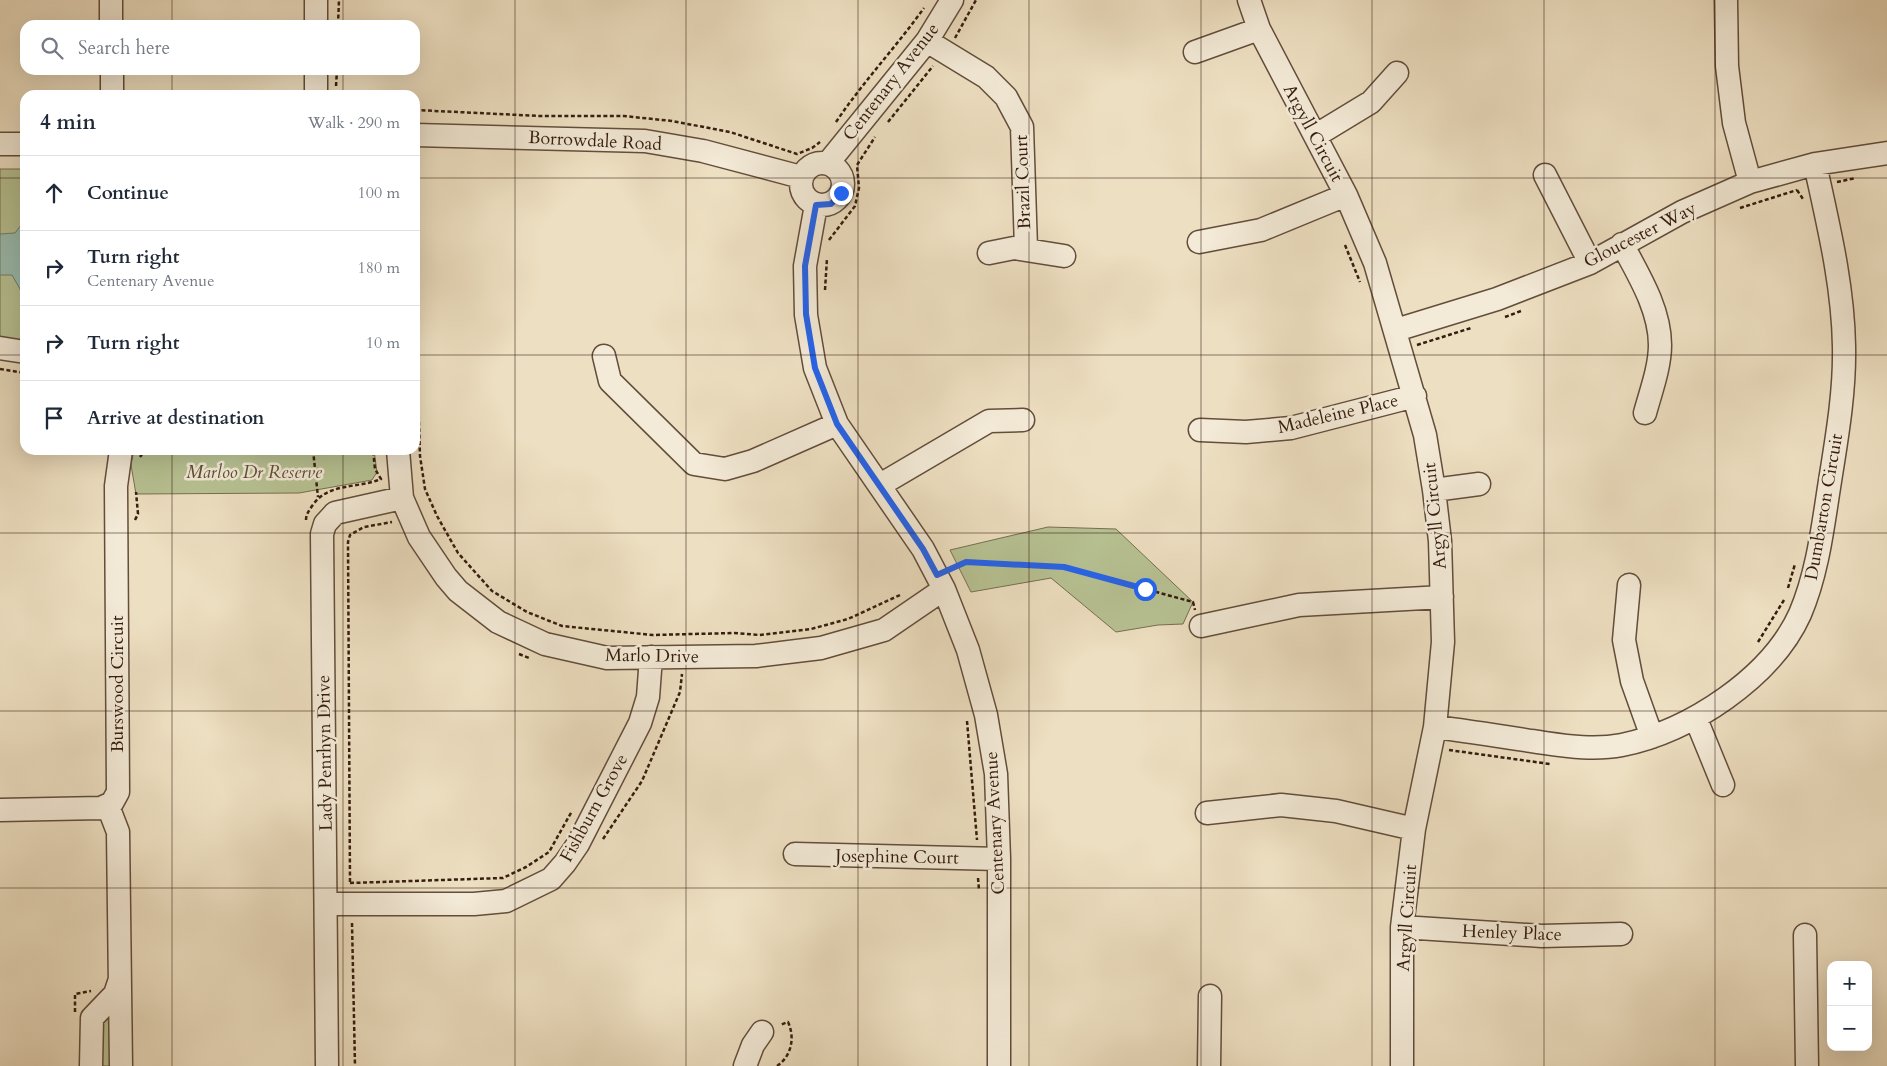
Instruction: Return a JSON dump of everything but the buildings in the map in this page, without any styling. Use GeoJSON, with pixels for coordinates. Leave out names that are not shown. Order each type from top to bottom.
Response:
{"type":"FeatureCollection","features":[{"type":"Feature","properties":{"kind":"street"},"geometry":{"type":"LineString","coordinates":[[111,0],[111,20]]}},
{"type":"Feature","properties":{"kind":"street"},"geometry":{"type":"LineString","coordinates":[[316,0],[316,20]]}},
{"type":"Feature","properties":{"kind":"street","name":"Centenary Avenue"},"geometry":{"type":"LineString","coordinates":[[828,163],[936,46],[952,0]]}},
{"type":"Feature","properties":{"kind":"street","name":"Argyll Circuit"},"geometry":{"type":"LineString","coordinates":[[1249,0],[1259,29],[1346,195],[1408,334],[1415,396],[1425,435],[1434,490],[1440,541],[1442,597],[1441,727],[1414,829],[1402,927],[1402,1066]]}},
{"type":"Feature","properties":{"kind":"street"},"geometry":{"type":"LineString","coordinates":[[1726,0],[1727,66],[1734,123],[1750,182]]}},
{"type":"Feature","properties":{"kind":"street"},"geometry":{"type":"LineString","coordinates":[[1195,52],[1259,29]]}},
{"type":"Feature","properties":{"kind":"street","name":"Brazil Court"},"geometry":{"type":"LineString","coordinates":[[936,46],[986,77],[1006,97],[1022,127],[1026,248]]}},
{"type":"Feature","properties":{"kind":"street"},"geometry":{"type":"LineString","coordinates":[[1315,136],[1371,102],[1397,73]]}},
{"type":"Feature","properties":{"kind":"street"},"geometry":{"type":"LineString","coordinates":[[112,75],[112,90]]}},
{"type":"Feature","properties":{"kind":"street"},"geometry":{"type":"LineString","coordinates":[[318,75],[325,90]]}},
{"type":"Feature","properties":{"kind":"street","name":"Borrowdale Road"},"geometry":{"type":"LineString","coordinates":[[420,135],[645,141],[703,151],[801,177]]}},
{"type":"Feature","properties":{"kind":"street"},"geometry":{"type":"LineString","coordinates":[[0,144],[20,144]]}},
{"type":"Feature","properties":{"kind":"street","name":"Gloucester Way"},"geometry":{"type":"LineString","coordinates":[[1408,334],[1590,262],[1682,212],[1750,182],[1817,175],[1887,153]]}},
{"type":"Feature","properties":{"kind":"street"},"geometry":{"type":"LineString","coordinates":[[817,163],[828,163],[840,172],[843,179],[841,193],[831,204],[816,205],[804,196],[800,185],[801,177],[810,166],[817,163]]}},
{"type":"Feature","properties":{"kind":"street"},"geometry":{"type":"LineString","coordinates":[[1545,175],[1590,262]]}},
{"type":"Feature","properties":{"kind":"street","name":"Dumbarton Circuit"},"geometry":{"type":"LineString","coordinates":[[1441,727],[1586,749],[1622,745],[1652,737],[1696,719],[1746,682],[1778,650],[1800,614],[1814,574],[1836,444],[1842,396],[1844,346],[1839,281],[1817,175]]}},
{"type":"Feature","properties":{"kind":"street"},"geometry":{"type":"LineString","coordinates":[[1199,242],[1261,230],[1346,195]]}},
{"type":"Feature","properties":{"kind":"street","name":"Centenary Avenue"},"geometry":{"type":"LineString","coordinates":[[816,205],[805,266],[806,314],[815,368],[837,424],[923,549],[947,574],[986,715],[996,774],[989,859],[999,1066]]}},
{"type":"Feature","properties":{"kind":"street"},"geometry":{"type":"LineString","coordinates":[[1622,244],[1646,292],[1658,324],[1660,345],[1658,365],[1645,413]]}},
{"type":"Feature","properties":{"kind":"street","name":"Brazil Court"},"geometry":{"type":"LineString","coordinates":[[989,253],[1014,248],[1026,248],[1064,256]]}},
{"type":"Feature","properties":{"kind":"street"},"geometry":{"type":"LineString","coordinates":[[0,348],[20,351]]}},
{"type":"Feature","properties":{"kind":"street"},"geometry":{"type":"LineString","coordinates":[[604,356],[610,380],[694,464],[725,469],[753,461],[837,424]]}},
{"type":"Feature","properties":{"kind":"street","name":"Madeleine Place"},"geometry":{"type":"LineString","coordinates":[[1200,430],[1246,432],[1291,428],[1415,396]]}},
{"type":"Feature","properties":{"kind":"street"},"geometry":{"type":"LineString","coordinates":[[880,485],[989,421],[1023,420]]}},
{"type":"Feature","properties":{"kind":"street","name":"Burswood Circuit"},"geometry":{"type":"LineString","coordinates":[[108,806],[115,800],[118,792],[116,486],[120,455]]}},
{"type":"Feature","properties":{"kind":"street","name":"Marlo Drive"},"geometry":{"type":"LineString","coordinates":[[398,455],[395,499],[446,578],[458,591],[498,622],[545,644],[607,658],[756,656],[821,648],[884,630],[947,574]]}},
{"type":"Feature","properties":{"kind":"street"},"geometry":{"type":"LineString","coordinates":[[1434,490],[1479,484]]}},
{"type":"Feature","properties":{"kind":"street","name":"Lady Penrhyn Drive"},"geometry":{"type":"LineString","coordinates":[[327,1066],[322,534],[325,524],[335,513],[395,499]]}},
{"type":"Feature","properties":{"kind":"street"},"geometry":{"type":"LineString","coordinates":[[1629,585],[1624,640],[1632,681],[1652,737]]}},
{"type":"Feature","properties":{"kind":"street"},"geometry":{"type":"LineString","coordinates":[[1201,626],[1299,605],[1442,597]]}},
{"type":"Feature","properties":{"kind":"street","name":"Fishburn Grove"},"geometry":{"type":"LineString","coordinates":[[326,904],[353,908],[474,904],[506,900],[550,878],[565,863],[578,844],[640,723],[648,697],[650,657]]}},
{"type":"Feature","properties":{"kind":"street"},"geometry":{"type":"LineString","coordinates":[[1696,719],[1723,785]]}},
{"type":"Feature","properties":{"kind":"street"},"geometry":{"type":"LineString","coordinates":[[1207,813],[1281,805],[1336,811],[1414,829]]}},
{"type":"Feature","properties":{"kind":"street"},"geometry":{"type":"LineString","coordinates":[[0,810],[108,806],[118,832],[121,1066]]}},
{"type":"Feature","properties":{"kind":"street","name":"Josephine Court"},"geometry":{"type":"LineString","coordinates":[[795,854],[989,859]]}},
{"type":"Feature","properties":{"kind":"street","name":"Henley Place"},"geometry":{"type":"LineString","coordinates":[[1402,927],[1542,936],[1621,934]]}},
{"type":"Feature","properties":{"kind":"street"},"geometry":{"type":"LineString","coordinates":[[1805,935],[1807,1066]]}},
{"type":"Feature","properties":{"kind":"street"},"geometry":{"type":"LineString","coordinates":[[91,1066],[92,1018],[116,994],[119,982]]}},
{"type":"Feature","properties":{"kind":"street"},"geometry":{"type":"LineString","coordinates":[[1209,1066],[1210,996]]}},
{"type":"Feature","properties":{"kind":"street"},"geometry":{"type":"LineString","coordinates":[[745,1066],[753,1046],[762,1032]]}},
{"type":"Feature","properties":{"kind":"path"},"geometry":{"type":"LineString","coordinates":[[338,20],[339,0]]}},
{"type":"Feature","properties":{"kind":"path"},"geometry":{"type":"LineString","coordinates":[[882,128],[936,46],[962,28],[976,0]]}},
{"type":"Feature","properties":{"kind":"path"},"geometry":{"type":"LineString","coordinates":[[835,122],[861,85],[900,41],[924,7]]}},
{"type":"Feature","properties":{"kind":"path"},"geometry":{"type":"LineString","coordinates":[[327,90],[335,75]]}},
{"type":"Feature","properties":{"kind":"path"},"geometry":{"type":"LineString","coordinates":[[420,110],[540,116],[624,116],[672,121],[730,132],[797,154],[812,148],[825,137]]}},
{"type":"Feature","properties":{"kind":"path"},"geometry":{"type":"LineString","coordinates":[[827,244],[855,206],[859,188],[857,165],[876,135]]}},
{"type":"Feature","properties":{"kind":"path"},"geometry":{"type":"LineString","coordinates":[[1736,209],[1797,190],[1817,175],[1859,178]]}},
{"type":"Feature","properties":{"kind":"path"},"geometry":{"type":"LineString","coordinates":[[1797,190],[1807,207]]}},
{"type":"Feature","properties":{"kind":"path"},"geometry":{"type":"LineString","coordinates":[[1342,238],[1363,291]]}},
{"type":"Feature","properties":{"kind":"path"},"geometry":{"type":"LineString","coordinates":[[825,292],[827,254]]}},
{"type":"Feature","properties":{"kind":"path"},"geometry":{"type":"LineString","coordinates":[[1501,319],[1528,308]]}},
{"type":"Feature","properties":{"kind":"path"},"geometry":{"type":"LineString","coordinates":[[1419,354],[1408,334],[1473,328]]}},
{"type":"Feature","properties":{"kind":"path"},"geometry":{"type":"LineString","coordinates":[[0,369],[20,372]]}},
{"type":"Feature","properties":{"kind":"path"},"geometry":{"type":"LineString","coordinates":[[314,455],[318,497]]}},
{"type":"Feature","properties":{"kind":"path"},"geometry":{"type":"LineString","coordinates":[[420,455],[425,489],[437,516],[458,552],[492,591],[528,612],[562,626],[653,636],[734,633],[759,635],[812,628],[848,619],[902,594]]}},
{"type":"Feature","properties":{"kind":"path"},"geometry":{"type":"LineString","coordinates":[[355,1066],[348,542],[350,536],[364,527],[395,522],[395,499],[381,479]]}},
{"type":"Feature","properties":{"kind":"path"},"geometry":{"type":"LineString","coordinates":[[947,574],[966,562],[1064,567],[1192,602],[1201,626]]}},
{"type":"Feature","properties":{"kind":"path"},"geometry":{"type":"LineString","coordinates":[[1788,590],[1795,563]]}},
{"type":"Feature","properties":{"kind":"path"},"geometry":{"type":"LineString","coordinates":[[1755,646],[1785,599]]}},
{"type":"Feature","properties":{"kind":"path"},"geometry":{"type":"LineString","coordinates":[[517,652],[524,657],[533,659]]}},
{"type":"Feature","properties":{"kind":"path"},"geometry":{"type":"LineString","coordinates":[[601,842],[642,781],[680,692],[682,668]]}},
{"type":"Feature","properties":{"kind":"path"},"geometry":{"type":"LineString","coordinates":[[966,720],[989,859],[979,892]]}},
{"type":"Feature","properties":{"kind":"path"},"geometry":{"type":"LineString","coordinates":[[1441,727],[1443,749],[1535,763],[1555,764]]}},
{"type":"Feature","properties":{"kind":"path"},"geometry":{"type":"LineString","coordinates":[[353,908],[503,878],[526,867],[548,852],[577,804]]}},
{"type":"Feature","properties":{"kind":"path"},"geometry":{"type":"LineString","coordinates":[[75,1021],[75,994],[94,990]]}},
{"type":"Feature","properties":{"kind":"path"},"geometry":{"type":"LineString","coordinates":[[762,1032],[788,1022],[792,1029],[792,1043],[784,1061],[777,1066]]}},
{"type":"Feature","properties":{"kind":"green space"},"geometry":{"type":"Polygon","coordinates":[[[0,169],[20,169],[20,342],[0,339],[0,169]]]}},
{"type":"Feature","properties":{"kind":"green space","name":"Marloo Dr Reserve"},"geometry":{"type":"Polygon","coordinates":[[[133,455],[375,455],[377,472],[372,480],[299,493],[136,494],[131,465],[133,455]]]}},
{"type":"Feature","properties":{"kind":"green space"},"geometry":{"type":"Polygon","coordinates":[[[1048,527],[1116,529],[1193,602],[1183,624],[1158,625],[1116,632],[1051,578],[971,592],[950,550],[1048,527]]]}},
{"type":"Feature","properties":{"kind":"green space"},"geometry":{"type":"Polygon","coordinates":[[[110,1010],[117,1066],[98,1066],[101,1013],[110,1010]]]}},
{"type":"Feature","properties":{"kind":"water"},"geometry":{"type":"Polygon","coordinates":[[[20,226],[20,289],[12,275],[0,275],[0,234],[15,233],[20,226]]]}},
{"type":"Feature","properties":{"kind":"route"},"geometry":{"type":"LineString","coordinates":[[841,193],[831,204],[824,206],[816,205],[805,266],[806,314],[815,368],[837,424],[923,549],[937,575],[966,562],[1064,567],[1145,589]]}}]}
